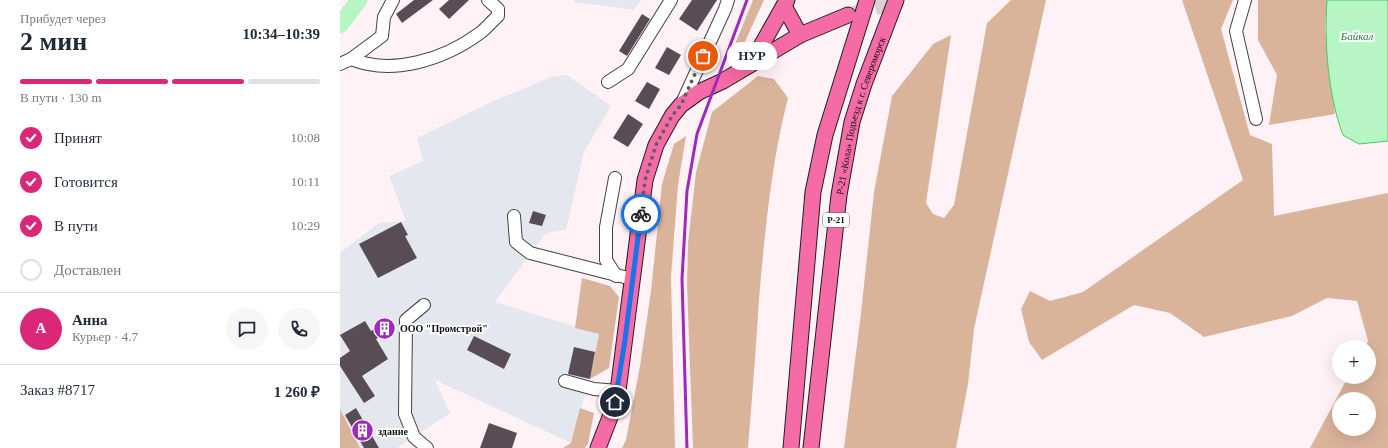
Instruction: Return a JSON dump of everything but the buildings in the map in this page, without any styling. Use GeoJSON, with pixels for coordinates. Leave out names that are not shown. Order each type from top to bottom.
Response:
{"type":"FeatureCollection","features":[{"type":"Feature","properties":{"kind":"main road","name":"Р-21"},"geometry":{"type":"LineString","coordinates":[[791,448],[813,192],[827,128],[867,0]]}},
{"type":"Feature","properties":{"kind":"main road","name":"Р-21 «Кола» Подъезд к г. Североморск"},"geometry":{"type":"LineString","coordinates":[[811,448],[839,195],[852,122],[864,84],[896,0]]}},
{"type":"Feature","properties":{"kind":"main road"},"geometry":{"type":"LineString","coordinates":[[751,64],[785,3]]}},
{"type":"Feature","properties":{"kind":"main road"},"geometry":{"type":"LineString","coordinates":[[785,3],[800,35]]}},
{"type":"Feature","properties":{"kind":"main road"},"geometry":{"type":"LineString","coordinates":[[598,448],[612,412],[618,391],[645,180],[656,145],[672,116],[681,105],[699,92],[723,81],[800,35],[848,15]]}},
{"type":"Feature","properties":{"kind":"street"},"geometry":{"type":"LineString","coordinates":[[346,62],[382,36],[384,17],[393,0]]}},
{"type":"Feature","properties":{"kind":"street"},"geometry":{"type":"LineString","coordinates":[[346,62],[385,66],[405,65],[443,54],[481,32],[498,16],[498,9],[488,0]]}},
{"type":"Feature","properties":{"kind":"street"},"geometry":{"type":"LineString","coordinates":[[608,82],[628,69],[671,0]]}},
{"type":"Feature","properties":{"kind":"street"},"geometry":{"type":"LineString","coordinates":[[681,105],[728,0]]}},
{"type":"Feature","properties":{"kind":"street"},"geometry":{"type":"LineString","coordinates":[[1246,0],[1236,31],[1256,119]]}},
{"type":"Feature","properties":{"kind":"street"},"geometry":{"type":"LineString","coordinates":[[615,178],[606,227],[606,260],[616,276]]}},
{"type":"Feature","properties":{"kind":"street"},"geometry":{"type":"LineString","coordinates":[[514,216],[516,242],[530,253],[632,279]]}},
{"type":"Feature","properties":{"kind":"street"},"geometry":{"type":"LineString","coordinates":[[424,305],[406,320],[405,414],[414,436],[427,448]]}},
{"type":"Feature","properties":{"kind":"street"},"geometry":{"type":"LineString","coordinates":[[565,381],[594,389],[618,391]]}},
{"type":"Feature","properties":{"kind":"shaded area"},"geometry":{"type":"Polygon","coordinates":[[[574,0],[641,0],[634,10],[574,2],[574,0]]]}},
{"type":"Feature","properties":{"kind":"shaded area"},"geometry":{"type":"Polygon","coordinates":[[[753,0],[764,0],[742,48],[733,49],[753,0]]]}},
{"type":"Feature","properties":{"kind":"shaded area"},"geometry":{"type":"Polygon","coordinates":[[[1011,0],[1046,0],[974,329],[968,384],[956,448],[844,448],[874,192],[892,96],[933,44],[951,35],[926,203],[933,214],[944,218],[954,205],[987,23],[1011,0]]]}},
{"type":"Feature","properties":{"kind":"shaded area"},"geometry":{"type":"Polygon","coordinates":[[[1182,0],[1233,0],[1221,29],[1250,135],[1272,144],[1274,216],[1388,193],[1388,448],[1310,448],[1332,407],[1332,436],[1376,436],[1376,392],[1340,392],[1344,384],[1376,384],[1376,340],[1368,340],[1357,301],[1327,298],[1292,316],[1204,337],[1170,313],[1134,305],[1042,360],[1029,342],[1021,309],[1030,291],[1050,301],[1083,292],[1243,180],[1182,0]]]}},
{"type":"Feature","properties":{"kind":"shaded area"},"geometry":{"type":"Polygon","coordinates":[[[1258,0],[1327,0],[1325,29],[1335,114],[1269,125],[1277,75],[1258,40],[1258,0]]]}},
{"type":"Feature","properties":{"kind":"shaded area"},"geometry":{"type":"Polygon","coordinates":[[[567,75],[611,106],[584,152],[566,230],[546,233],[495,302],[599,334],[590,379],[571,443],[435,380],[450,413],[397,448],[360,448],[340,409],[340,253],[379,223],[406,221],[389,176],[423,161],[417,138],[489,103],[551,77],[567,75]]]}},
{"type":"Feature","properties":{"kind":"shaded area"},"geometry":{"type":"Polygon","coordinates":[[[758,76],[774,79],[788,98],[777,148],[766,223],[748,448],[693,448],[687,285],[688,243],[696,172],[712,112],[758,76]]]}},
{"type":"Feature","properties":{"kind":"shaded area"},"geometry":{"type":"Polygon","coordinates":[[[686,136],[678,185],[671,277],[675,448],[622,448],[626,440],[640,366],[651,291],[662,184],[674,144],[686,136]]]}},
{"type":"Feature","properties":{"kind":"shaded area"},"geometry":{"type":"Polygon","coordinates":[[[582,278],[610,286],[619,297],[609,368],[590,379],[599,334],[575,328],[582,278]]]}},
{"type":"Feature","properties":{"kind":"shaded area"},"geometry":{"type":"Polygon","coordinates":[[[580,408],[594,413],[588,444],[585,448],[563,448],[571,443],[580,408]]]}},
{"type":"Feature","properties":{"kind":"shaded area"},"geometry":{"type":"Polygon","coordinates":[[[340,409],[360,448],[340,448],[340,409]]]}},
{"type":"Feature","properties":{"kind":"water","name":"Байкал"},"geometry":{"type":"Polygon","coordinates":[[[1327,0],[1388,0],[1388,141],[1359,144],[1343,135],[1334,103],[1328,69],[1326,34],[1327,0]]]}},
{"type":"Feature","properties":{"kind":"waterway"},"geometry":{"type":"LineString","coordinates":[[340,25],[359,0]]}},
{"type":"Feature","properties":{"kind":"tunnel"},"geometry":{"type":"LineString","coordinates":[[853,14],[902,0]]}},
{"type":"Feature","properties":{"kind":"railway"},"geometry":{"type":"LineString","coordinates":[[687,448],[682,279],[687,191],[697,134],[747,0]]}},
{"type":"Feature","properties":{"kind":"way so far"},"geometry":{"type":"LineString","coordinates":[[641,214],[645,180],[656,145],[672,116],[681,105],[703,56]]}},
{"type":"Feature","properties":{"kind":"place","name":"НУР"},"geometry":{"type":"Point","coordinates":[703,56]}},
{"type":"Feature","properties":{"kind":"place","name":"ООО \"Промстрой\""},"geometry":{"type":"Point","coordinates":[385,328]}},
{"type":"Feature","properties":{"kind":"place","name":"здание"},"geometry":{"type":"Point","coordinates":[362,431]}},
{"type":"Feature","properties":{"kind":"route"},"geometry":{"type":"LineString","coordinates":[[615,402],[618,391],[641,214]]}}]}
